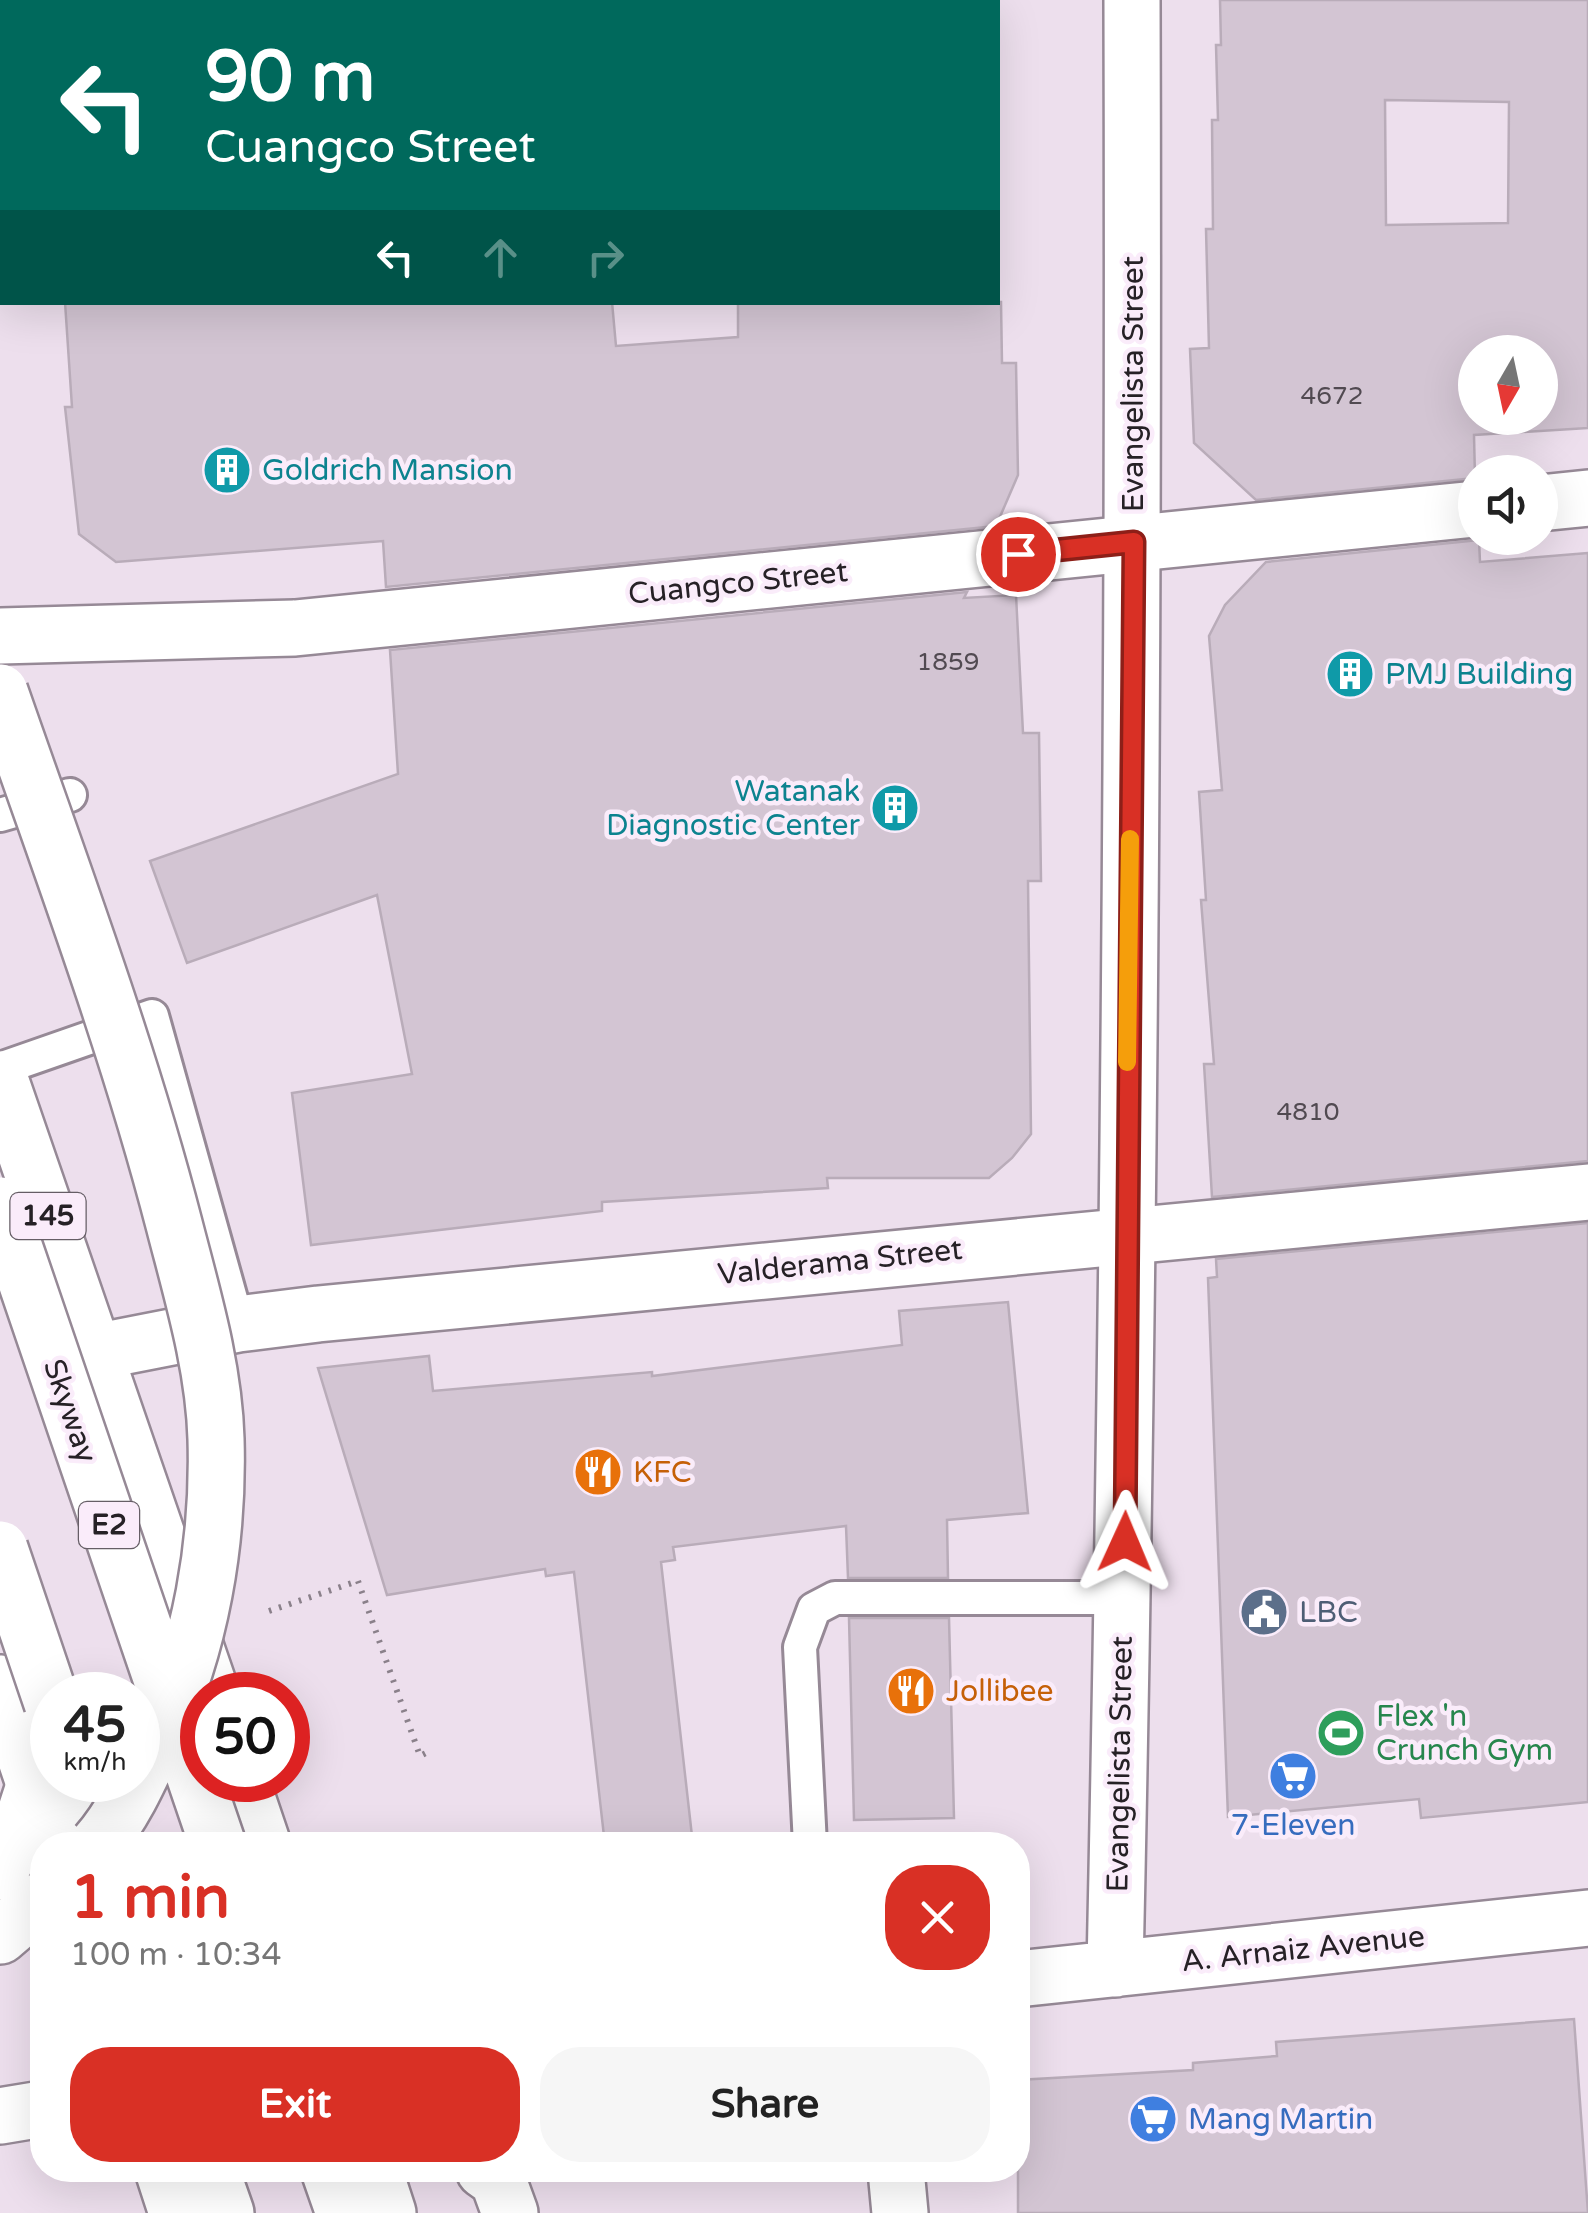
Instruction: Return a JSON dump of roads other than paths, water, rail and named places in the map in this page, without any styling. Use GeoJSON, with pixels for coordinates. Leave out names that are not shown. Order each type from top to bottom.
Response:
{"type":"FeatureCollection","features":[{"type":"Feature","properties":{"kind":"main road","name":"Evangelista Street"},"geometry":{"type":"LineString","coordinates":[[1115,1969],[1123,1598],[1134,542],[1132,0]]}},
{"type":"Feature","properties":{"kind":"main road"},"geometry":{"type":"LineString","coordinates":[[1558,501],[1588,498]]}},
{"type":"Feature","properties":{"kind":"main road","name":"Cuangco Street"},"geometry":{"type":"LineString","coordinates":[[0,636],[313,626],[1458,511]]}},
{"type":"Feature","properties":{"kind":"main road"},"geometry":{"type":"LineString","coordinates":[[0,692],[128,1061],[208,1366],[216,1436],[208,1576],[193,1646],[170,1714],[139,1779],[107,1832]]}},
{"type":"Feature","properties":{"kind":"main road","name":"145"},"geometry":{"type":"LineString","coordinates":[[0,1079],[204,1672]]}},
{"type":"Feature","properties":{"kind":"main road","name":"Valderama Street"},"geometry":{"type":"LineString","coordinates":[[95,1352],[238,1324],[1125,1234],[1588,1192]]}},
{"type":"Feature","properties":{"kind":"main road","name":"Skyway"},"geometry":{"type":"LineString","coordinates":[[0,1205],[214,1832]]}},
{"type":"Feature","properties":{"kind":"main road"},"geometry":{"type":"LineString","coordinates":[[0,1549],[42,1672]]}},
{"type":"Feature","properties":{"kind":"main road"},"geometry":{"type":"LineString","coordinates":[[0,1683],[30,1737]]}},
{"type":"Feature","properties":{"kind":"main road"},"geometry":{"type":"LineString","coordinates":[[0,1872],[17,1838],[43,1802]]}},
{"type":"Feature","properties":{"kind":"main road"},"geometry":{"type":"LineString","coordinates":[[55,1832],[56,1802]]}},
{"type":"Feature","properties":{"kind":"main road"},"geometry":{"type":"LineString","coordinates":[[69,1802],[90,1832]]}},
{"type":"Feature","properties":{"kind":"main road"},"geometry":{"type":"LineString","coordinates":[[248,1802],[259,1832]]}},
{"type":"Feature","properties":{"kind":"main road"},"geometry":{"type":"LineString","coordinates":[[0,1940],[30,1911]]}},
{"type":"Feature","properties":{"kind":"main road","name":"A. Arnaiz Avenue"},"geometry":{"type":"LineString","coordinates":[[1030,1978],[1588,1918]]}},
{"type":"Feature","properties":{"kind":"main road"},"geometry":{"type":"LineString","coordinates":[[0,1940],[30,1934]]}},
{"type":"Feature","properties":{"kind":"main road"},"geometry":{"type":"LineString","coordinates":[[0,2116],[30,2111]]}},
{"type":"Feature","properties":{"kind":"main road"},"geometry":{"type":"LineString","coordinates":[[166,2182],[177,2213]]}},
{"type":"Feature","properties":{"kind":"main road"},"geometry":{"type":"LineString","coordinates":[[215,2182],[226,2213]]}},
{"type":"Feature","properties":{"kind":"main road"},"geometry":{"type":"LineString","coordinates":[[333,2182],[344,2213]]}},
{"type":"Feature","properties":{"kind":"main road"},"geometry":{"type":"LineString","coordinates":[[378,2182],[388,2213]]}},
{"type":"Feature","properties":{"kind":"main road"},"geometry":{"type":"LineString","coordinates":[[499,2182],[510,2213]]}},
{"type":"Feature","properties":{"kind":"main road"},"geometry":{"type":"LineString","coordinates":[[897,2182],[900,2213]]}},
{"type":"Feature","properties":{"kind":"lane"},"geometry":{"type":"LineString","coordinates":[[0,815],[70,795]]}},
{"type":"Feature","properties":{"kind":"lane"},"geometry":{"type":"LineString","coordinates":[[0,1070],[152,1016],[238,1324]]}},
{"type":"Feature","properties":{"kind":"lane"},"geometry":{"type":"LineString","coordinates":[[809,1832],[800,1647],[814,1609],[835,1598],[1123,1598]]}},
{"type":"Feature","properties":{"kind":"place","name":"Goldrich Mansion"},"geometry":{"type":"Point","coordinates":[227,470]}},
{"type":"Feature","properties":{"kind":"place","name":"PMJ Building"},"geometry":{"type":"Point","coordinates":[1350,674]}},
{"type":"Feature","properties":{"kind":"place","name":"Watanak Diagnostic Center"},"geometry":{"type":"Point","coordinates":[895,808]}},
{"type":"Feature","properties":{"kind":"place","name":"KFC"},"geometry":{"type":"Point","coordinates":[598,1472]}},
{"type":"Feature","properties":{"kind":"place","name":"LBC"},"geometry":{"type":"Point","coordinates":[1264,1612]}},
{"type":"Feature","properties":{"kind":"place","name":"Jollibee"},"geometry":{"type":"Point","coordinates":[911,1691]}},
{"type":"Feature","properties":{"kind":"place","name":"Flex 'n Crunch Gym"},"geometry":{"type":"Point","coordinates":[1341,1733]}},
{"type":"Feature","properties":{"kind":"place","name":"7-Eleven"},"geometry":{"type":"Point","coordinates":[1293,1776]}},
{"type":"Feature","properties":{"kind":"place","name":"Mang Martin"},"geometry":{"type":"Point","coordinates":[1153,2119]}}]}
